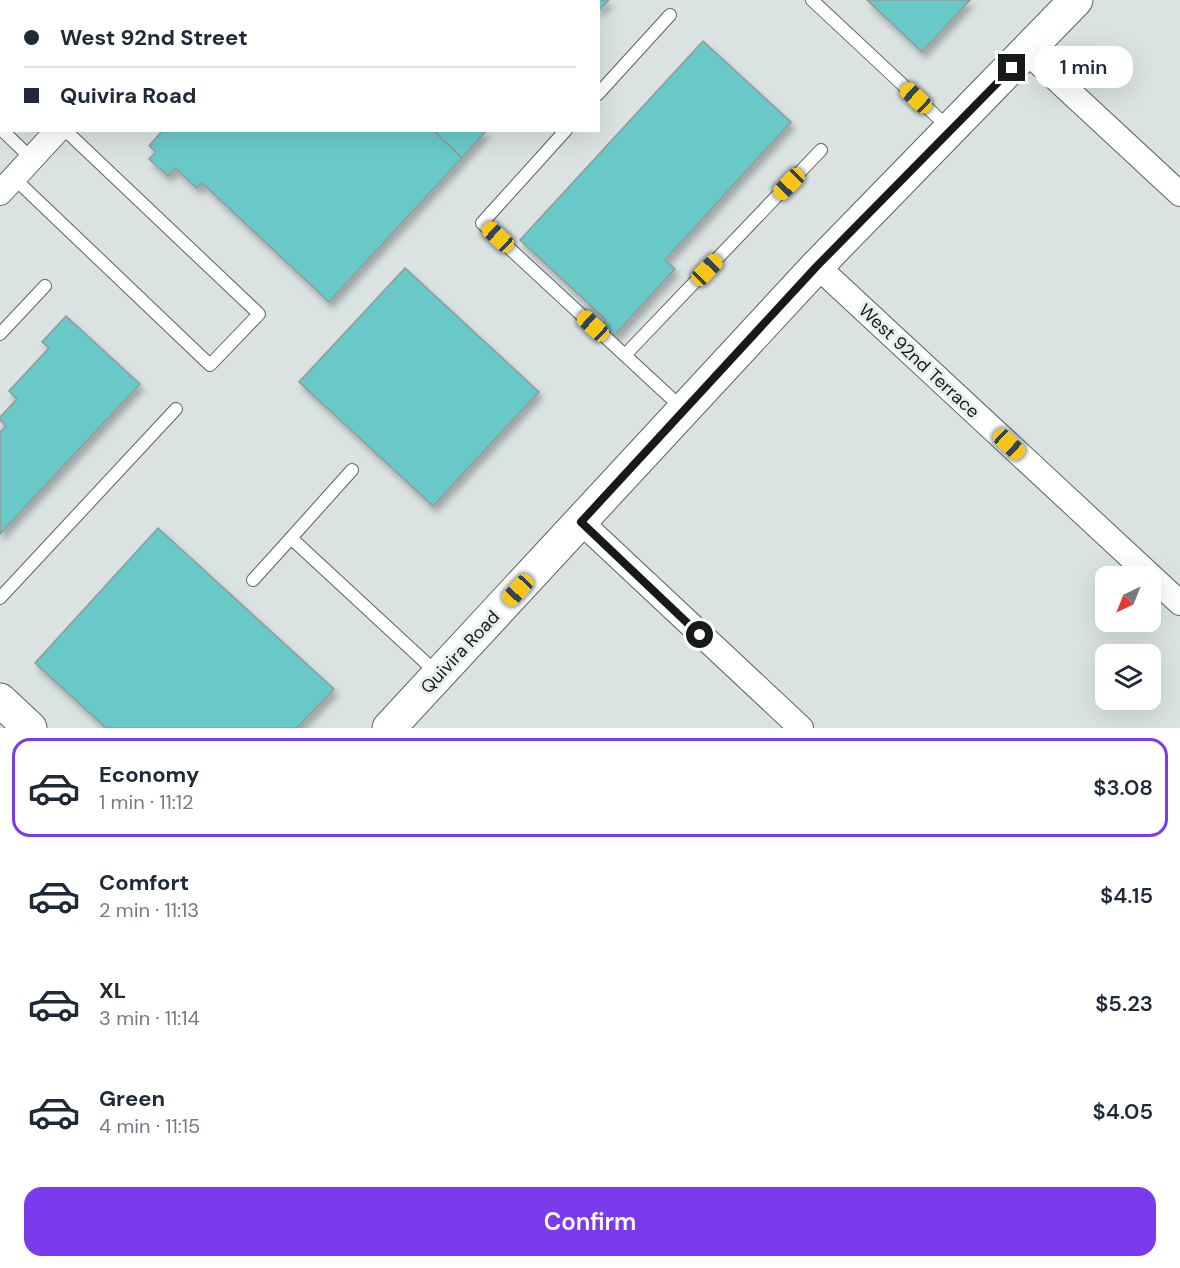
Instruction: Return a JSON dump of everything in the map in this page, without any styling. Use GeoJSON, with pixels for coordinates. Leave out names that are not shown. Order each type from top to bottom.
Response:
{"type":"FeatureCollection","features":[{"type":"Feature","properties":{"kind":"main road","name":"Quivira Road"},"geometry":{"type":"LineString","coordinates":[[389,728],[817,266],[1076,0]]}},
{"type":"Feature","properties":{"kind":"main road"},"geometry":{"type":"LineString","coordinates":[[0,700],[30,728]]}},
{"type":"Feature","properties":{"kind":"street"},"geometry":{"type":"LineString","coordinates":[[1027,52],[1180,194]]}},
{"type":"Feature","properties":{"kind":"street"},"geometry":{"type":"LineString","coordinates":[[7,186],[56,132]]}},
{"type":"Feature","properties":{"kind":"street","name":"West 92nd Terrace"},"geometry":{"type":"LineString","coordinates":[[817,266],[1180,603]]}},
{"type":"Feature","properties":{"kind":"street"},"geometry":{"type":"LineString","coordinates":[[581,522],[801,728]]}},
{"type":"Feature","properties":{"kind":"lane"},"geometry":{"type":"LineString","coordinates":[[812,0],[951,129]]}},
{"type":"Feature","properties":{"kind":"lane"},"geometry":{"type":"LineString","coordinates":[[600,92],[670,15]]}},
{"type":"Feature","properties":{"kind":"lane"},"geometry":{"type":"LineString","coordinates":[[3,132],[32,159]]}},
{"type":"Feature","properties":{"kind":"lane"},"geometry":{"type":"LineString","coordinates":[[7,186],[210,364],[259,314],[67,132]]}},
{"type":"Feature","properties":{"kind":"lane"},"geometry":{"type":"LineString","coordinates":[[564,132],[482,223],[684,410]]}},
{"type":"Feature","properties":{"kind":"lane"},"geometry":{"type":"LineString","coordinates":[[625,355],[821,150]]}},
{"type":"Feature","properties":{"kind":"lane"},"geometry":{"type":"LineString","coordinates":[[0,334],[45,286]]}},
{"type":"Feature","properties":{"kind":"lane"},"geometry":{"type":"LineString","coordinates":[[0,598],[176,410]]}},
{"type":"Feature","properties":{"kind":"lane"},"geometry":{"type":"LineString","coordinates":[[253,580],[352,470]]}},
{"type":"Feature","properties":{"kind":"lane"},"geometry":{"type":"LineString","coordinates":[[291,538],[439,674]]}},
{"type":"Feature","properties":{"kind":"building"},"geometry":{"type":"Polygon","coordinates":[[[600,0],[609,0],[600,9],[600,0]]]}},
{"type":"Feature","properties":{"kind":"building"},"geometry":{"type":"Polygon","coordinates":[[[867,0],[970,0],[922,52],[867,0]]]}},
{"type":"Feature","properties":{"kind":"building"},"geometry":{"type":"Polygon","coordinates":[[[703,41],[791,122],[665,260],[675,269],[614,336],[601,325],[606,320],[520,240],[703,41]]]}},
{"type":"Feature","properties":{"kind":"building"},"geometry":{"type":"Polygon","coordinates":[[[161,132],[435,132],[462,158],[329,302],[202,183],[197,188],[175,168],[168,176],[149,159],[156,152],[149,146],[161,132]]]}},
{"type":"Feature","properties":{"kind":"building"},"geometry":{"type":"Polygon","coordinates":[[[435,132],[485,132],[462,158],[435,132]]]}},
{"type":"Feature","properties":{"kind":"building"},"geometry":{"type":"Polygon","coordinates":[[[405,268],[539,392],[433,506],[299,382],[405,268]]]}},
{"type":"Feature","properties":{"kind":"building"},"geometry":{"type":"Polygon","coordinates":[[[66,316],[140,384],[0,534],[0,432],[6,426],[0,417],[17,399],[9,391],[49,348],[42,342],[66,316]]]}},
{"type":"Feature","properties":{"kind":"building"},"geometry":{"type":"Polygon","coordinates":[[[158,528],[334,689],[297,728],[106,728],[35,663],[158,528]]]}},
{"type":"Feature","properties":{"kind":"route"},"geometry":{"type":"LineString","coordinates":[[700,635],[581,522],[817,266],[1012,68]]}}]}
